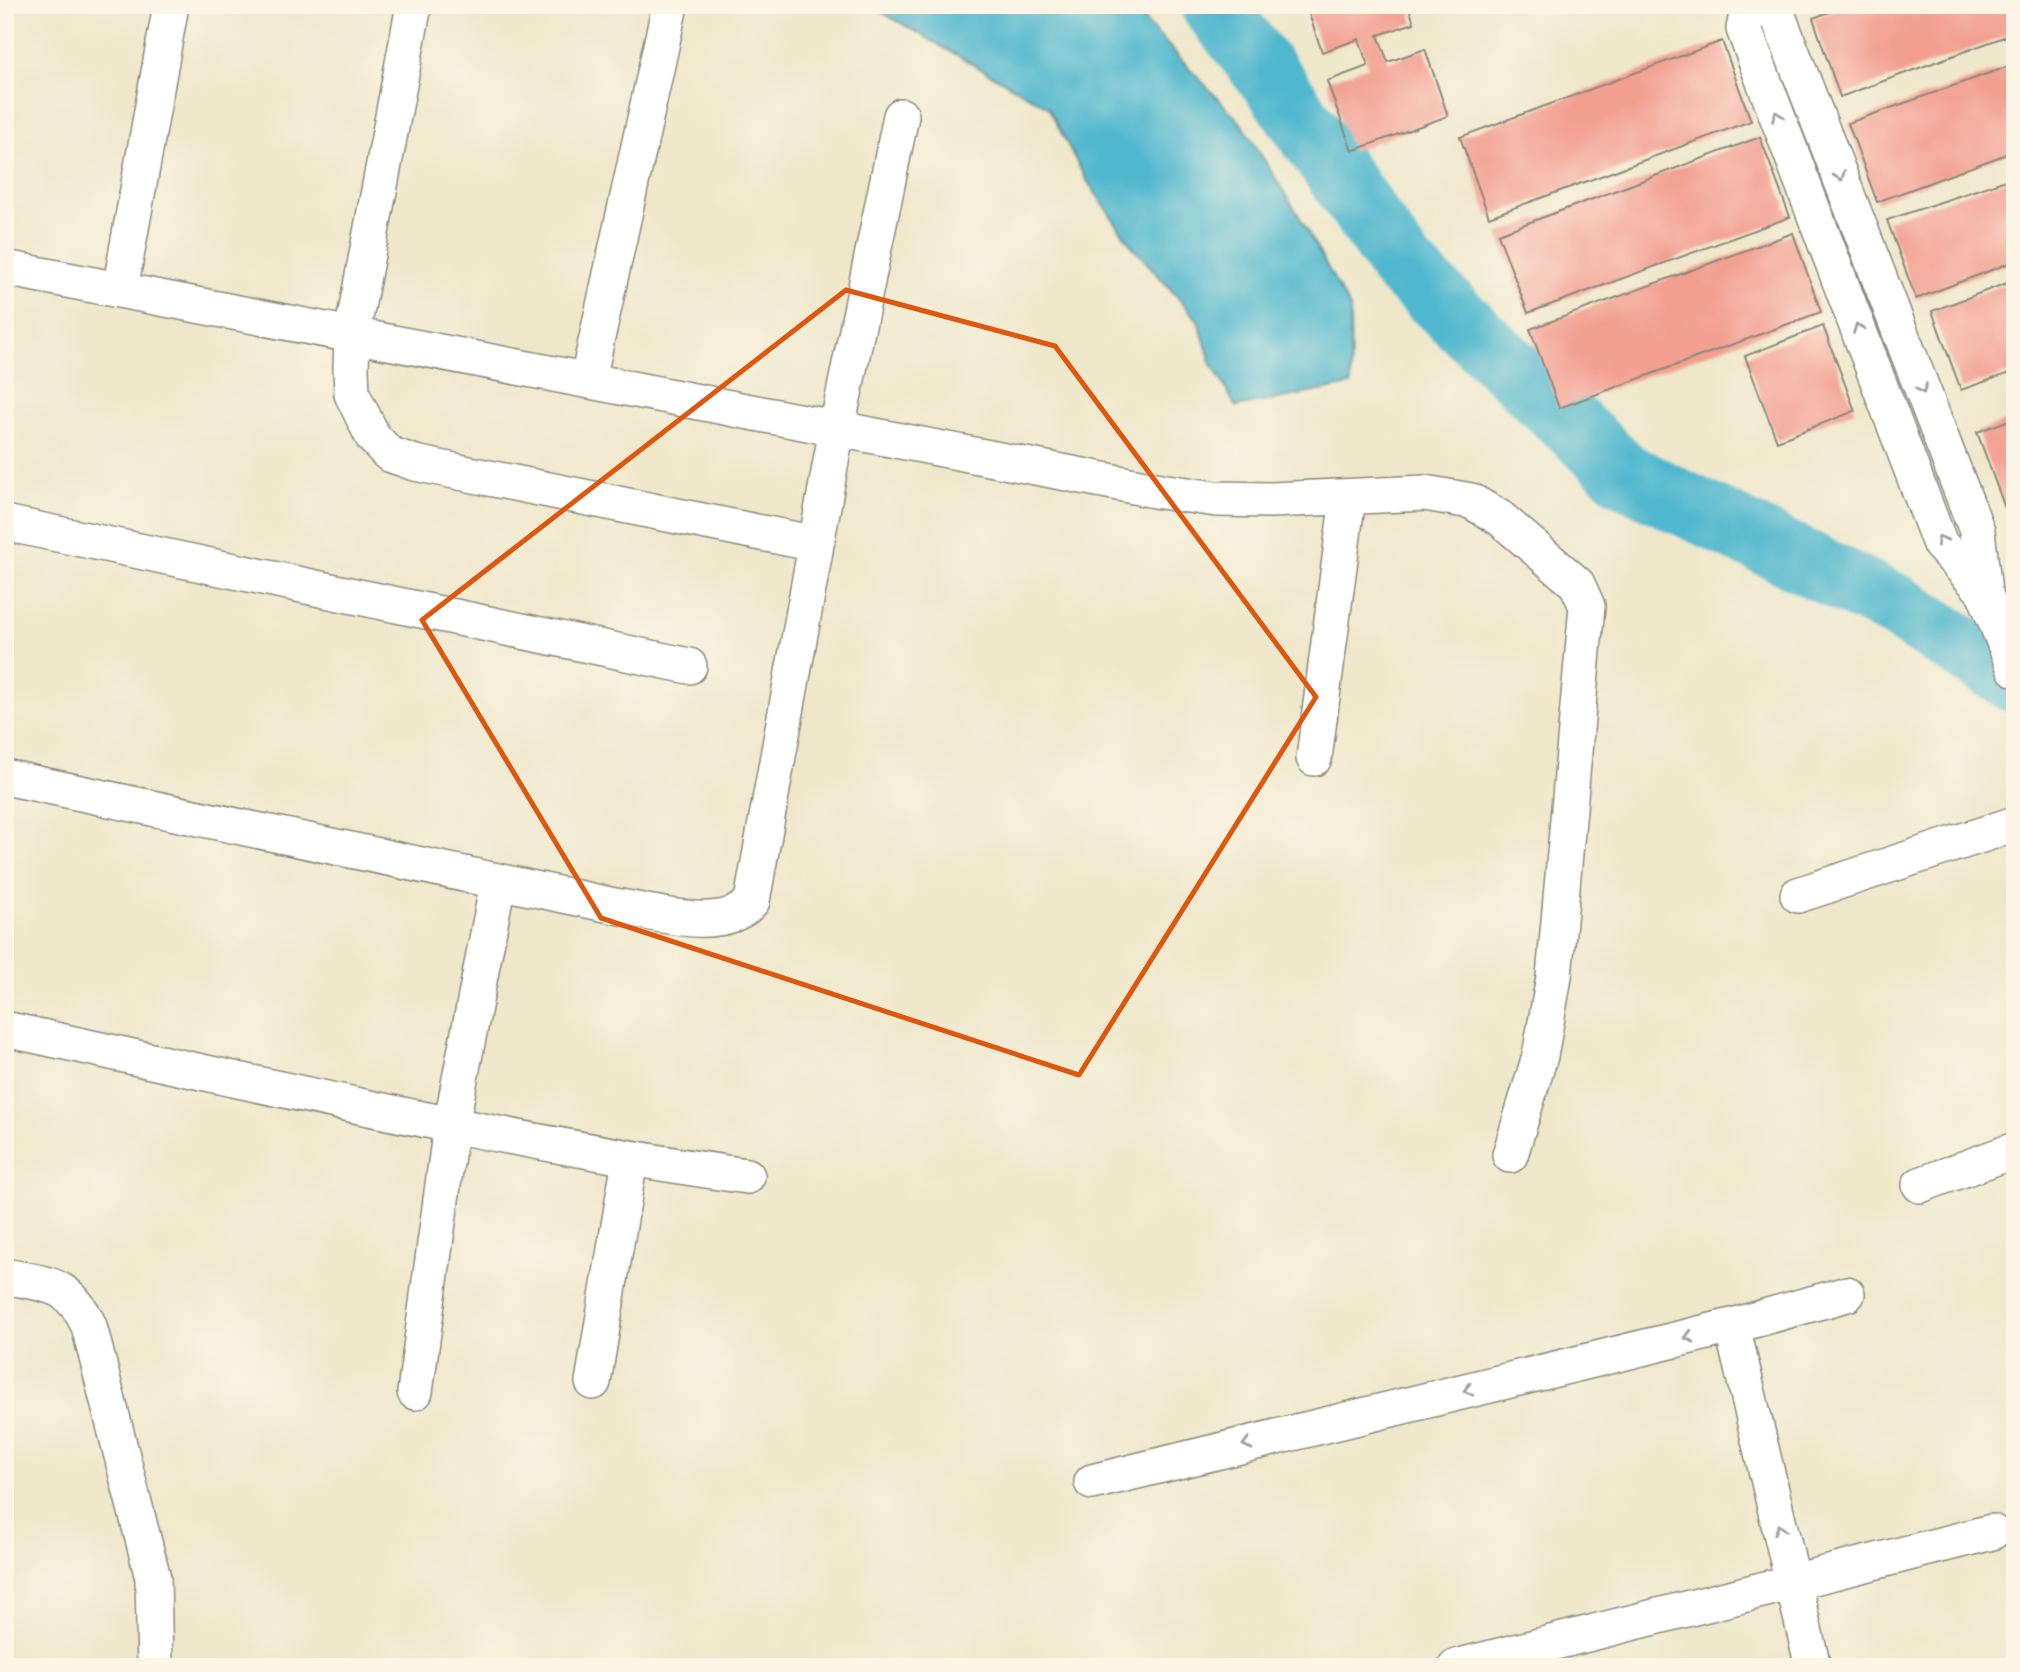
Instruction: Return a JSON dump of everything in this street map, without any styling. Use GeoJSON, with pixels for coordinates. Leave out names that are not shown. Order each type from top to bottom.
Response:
{"type":"FeatureCollection","features":[{"type":"Feature","properties":{"kind":"street"},"geometry":{"type":"LineString","coordinates":[[120,290],[171,5]]}},
{"type":"Feature","properties":{"kind":"street"},"geometry":{"type":"LineString","coordinates":[[414,5],[352,334],[352,394],[373,437],[389,454],[415,463],[816,544]]}},
{"type":"Feature","properties":{"kind":"street"},"geometry":{"type":"LineString","coordinates":[[588,379],[670,5]]}},
{"type":"Feature","properties":{"kind":"street"},"geometry":{"type":"LineString","coordinates":[[1749,5],[1744,29],[1940,544],[1984,592]]}},
{"type":"Feature","properties":{"kind":"street"},"geometry":{"type":"LineString","coordinates":[[1762,5],[1778,16],[1977,531],[1984,592],[2015,669]]}},
{"type":"Feature","properties":{"kind":"street"},"geometry":{"type":"LineString","coordinates":[[5,777],[615,906],[713,920],[744,911],[752,901],[837,428],[901,116]]}},
{"type":"Feature","properties":{"kind":"street"},"geometry":{"type":"LineString","coordinates":[[5,268],[1160,491],[1216,499],[1271,500],[1424,494],[1471,501],[1500,518],[1577,584],[1587,606],[1554,977],[1540,1056],[1510,1155]]}},
{"type":"Feature","properties":{"kind":"street"},"geometry":{"type":"LineString","coordinates":[[1314,758],[1348,497]]}},
{"type":"Feature","properties":{"kind":"street"},"geometry":{"type":"LineString","coordinates":[[5,523],[689,666]]}},
{"type":"Feature","properties":{"kind":"street"},"geometry":{"type":"LineString","coordinates":[[1798,895],[2015,824]]}},
{"type":"Feature","properties":{"kind":"street"},"geometry":{"type":"LineString","coordinates":[[415,1392],[451,1126],[498,882]]}},
{"type":"Feature","properties":{"kind":"street"},"geometry":{"type":"LineString","coordinates":[[5,1029],[451,1126],[630,1159],[747,1176]]}},
{"type":"Feature","properties":{"kind":"street"},"geometry":{"type":"LineString","coordinates":[[1920,1185],[2015,1150]]}},
{"type":"Feature","properties":{"kind":"street"},"geometry":{"type":"LineString","coordinates":[[593,1382],[630,1159]]}},
{"type":"Feature","properties":{"kind":"street"},"geometry":{"type":"LineString","coordinates":[[5,1276],[70,1294],[80,1306],[89,1326],[153,1578],[155,1667]]}},
{"type":"Feature","properties":{"kind":"street"},"geometry":{"type":"LineString","coordinates":[[1091,1482],[1732,1326],[1847,1294]]}},
{"type":"Feature","properties":{"kind":"street"},"geometry":{"type":"LineString","coordinates":[[1732,1326],[1813,1667]]}},
{"type":"Feature","properties":{"kind":"street"},"geometry":{"type":"LineString","coordinates":[[1456,1667],[1792,1580],[1992,1532]]}},
{"type":"Feature","properties":{"kind":"highlighted area"},"geometry":{"type":"Polygon","coordinates":[[[846,290],[1055,346],[1316,697],[1079,1075],[601,918],[422,620],[846,290]]]}},
{"type":"Feature","properties":{"kind":"water"},"geometry":{"type":"Polygon","coordinates":[[[869,5],[1136,5],[1146,22],[1242,124],[1299,216],[1350,308],[1351,385],[1236,407],[1211,362],[1198,320],[1131,245],[1084,176],[1048,107],[869,5]]]}},
{"type":"Feature","properties":{"kind":"building"},"geometry":{"type":"Polygon","coordinates":[[[1306,5],[1408,5],[1414,23],[1378,35],[1388,62],[1425,49],[1448,116],[1352,151],[1327,81],[1368,66],[1359,39],[1322,52],[1306,5]]]}},
{"type":"Feature","properties":{"kind":"building"},"geometry":{"type":"Polygon","coordinates":[[[1848,5],[2015,5],[2015,33],[1840,97],[1813,18],[1848,5]]]}},
{"type":"Feature","properties":{"kind":"building"},"geometry":{"type":"Polygon","coordinates":[[[1722,41],[1751,121],[1489,217],[1460,137],[1722,41]]]}},
{"type":"Feature","properties":{"kind":"building"},"geometry":{"type":"Polygon","coordinates":[[[2015,64],[2015,151],[1877,202],[1848,123],[2015,64]]]}},
{"type":"Feature","properties":{"kind":"building"},"geometry":{"type":"Polygon","coordinates":[[[1760,137],[1790,217],[1528,313],[1498,234],[1760,137]]]}},
{"type":"Feature","properties":{"kind":"building"},"geometry":{"type":"Polygon","coordinates":[[[2015,177],[2015,261],[1916,299],[1887,220],[2015,177]]]}},
{"type":"Feature","properties":{"kind":"building"},"geometry":{"type":"Polygon","coordinates":[[[1793,233],[1821,312],[1559,408],[1530,329],[1793,233]]]}},
{"type":"Feature","properties":{"kind":"building"},"geometry":{"type":"Polygon","coordinates":[[[2015,280],[2015,371],[1961,390],[1932,311],[2015,280]]]}},
{"type":"Feature","properties":{"kind":"building"},"geometry":{"type":"Polygon","coordinates":[[[1823,326],[1855,411],[1777,441],[1745,356],[1823,326]]]}},
{"type":"Feature","properties":{"kind":"building"},"geometry":{"type":"Polygon","coordinates":[[[2015,418],[2015,507],[2006,511],[1977,432],[2015,418]]]}},
{"type":"Feature","properties":{"kind":"waterway"},"geometry":{"type":"LineString","coordinates":[[1213,5],[1280,91],[1401,265],[1625,475],[1896,606],[2015,681]]}}]}
